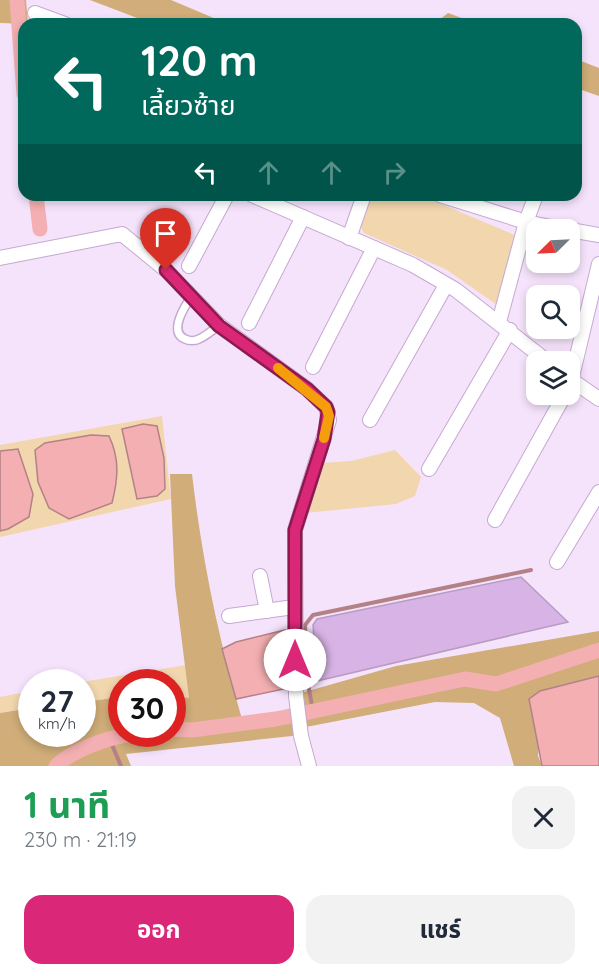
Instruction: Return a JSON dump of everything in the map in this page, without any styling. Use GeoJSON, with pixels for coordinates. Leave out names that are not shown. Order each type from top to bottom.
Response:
{"type":"FeatureCollection","features":[{"type":"Feature","properties":{"kind":"street"},"geometry":{"type":"LineString","coordinates":[[35,13],[49,18]]}},
{"type":"Feature","properties":{"kind":"street"},"geometry":{"type":"LineString","coordinates":[[189,266],[224,201]]}},
{"type":"Feature","properties":{"kind":"street"},"geometry":{"type":"LineString","coordinates":[[279,201],[303,217],[413,265],[505,326],[535,351]]}},
{"type":"Feature","properties":{"kind":"street"},"geometry":{"type":"LineString","coordinates":[[349,238],[362,201]]}},
{"type":"Feature","properties":{"kind":"street"},"geometry":{"type":"LineString","coordinates":[[429,469],[505,326],[526,222],[463,201]]}},
{"type":"Feature","properties":{"kind":"street"},"geometry":{"type":"LineString","coordinates":[[527,219],[534,201]]}},
{"type":"Feature","properties":{"kind":"street"},"geometry":{"type":"LineString","coordinates":[[249,323],[303,217]]}},
{"type":"Feature","properties":{"kind":"street"},"geometry":{"type":"LineString","coordinates":[[580,232],[599,235]]}},
{"type":"Feature","properties":{"kind":"street"},"geometry":{"type":"LineString","coordinates":[[0,258],[122,234],[150,256],[219,326],[307,389],[326,407],[329,416],[295,530],[296,696],[301,736],[309,766]]}},
{"type":"Feature","properties":{"kind":"street"},"geometry":{"type":"LineString","coordinates":[[313,368],[374,248]]}},
{"type":"Feature","properties":{"kind":"street"},"geometry":{"type":"LineString","coordinates":[[578,351],[599,264]]}},
{"type":"Feature","properties":{"kind":"street"},"geometry":{"type":"LineString","coordinates":[[370,420],[446,285]]}},
{"type":"Feature","properties":{"kind":"street"},"geometry":{"type":"LineString","coordinates":[[580,387],[599,399]]}},
{"type":"Feature","properties":{"kind":"street"},"geometry":{"type":"LineString","coordinates":[[495,520],[559,405]]}},
{"type":"Feature","properties":{"kind":"street"},"geometry":{"type":"LineString","coordinates":[[557,562],[599,492]]}},
{"type":"Feature","properties":{"kind":"street"},"geometry":{"type":"LineString","coordinates":[[260,576],[267,611]]}},
{"type":"Feature","properties":{"kind":"street"},"geometry":{"type":"LineString","coordinates":[[229,616],[294,607]]}},
{"type":"Feature","properties":{"kind":"lane"},"geometry":{"type":"LineString","coordinates":[[191,297],[180,318],[178,329],[181,337],[187,341],[197,340],[219,326]]}},
{"type":"Feature","properties":{"kind":"shaded area"},"geometry":{"type":"Polygon","coordinates":[[[0,0],[26,0],[28,18],[18,18],[18,24],[0,23],[0,0]]]}},
{"type":"Feature","properties":{"kind":"shaded area"},"geometry":{"type":"Polygon","coordinates":[[[90,0],[171,0],[214,18],[137,18],[90,0]]]}},
{"type":"Feature","properties":{"kind":"shaded area"},"geometry":{"type":"Polygon","coordinates":[[[448,13],[462,18],[442,18],[448,13]]]}},
{"type":"Feature","properties":{"kind":"shaded area"},"geometry":{"type":"Polygon","coordinates":[[[582,61],[599,68],[599,96],[582,90],[582,61]]]}},
{"type":"Feature","properties":{"kind":"shaded area"},"geometry":{"type":"Polygon","coordinates":[[[368,201],[434,201],[517,236],[497,305],[447,270],[364,233],[361,227],[368,201]]]}},
{"type":"Feature","properties":{"kind":"shaded area"},"geometry":{"type":"Polygon","coordinates":[[[162,416],[171,499],[0,537],[0,531],[9,529],[18,449],[0,451],[0,445],[162,416]],[[143,424],[122,430],[137,499],[157,496],[165,489],[164,458],[143,424]]]}},
{"type":"Feature","properties":{"kind":"shaded area"},"geometry":{"type":"Polygon","coordinates":[[[143,424],[157,426],[164,458],[165,489],[157,496],[137,499],[122,429],[143,424]]]}},
{"type":"Feature","properties":{"kind":"shaded area"},"geometry":{"type":"Polygon","coordinates":[[[91,435],[109,436],[113,444],[117,469],[112,503],[69,519],[49,508],[38,482],[35,450],[45,443],[91,435]]]}},
{"type":"Feature","properties":{"kind":"shaded area"},"geometry":{"type":"Polygon","coordinates":[[[18,449],[33,494],[29,517],[0,531],[0,451],[18,449]]]}},
{"type":"Feature","properties":{"kind":"shaded area"},"geometry":{"type":"Polygon","coordinates":[[[395,450],[421,477],[415,496],[396,504],[305,513],[322,463],[351,461],[395,450]]]}},
{"type":"Feature","properties":{"kind":"shaded area"},"geometry":{"type":"Polygon","coordinates":[[[170,474],[192,474],[212,598],[225,658],[242,719],[303,707],[301,693],[396,666],[599,631],[599,676],[540,691],[538,756],[542,766],[514,766],[500,718],[474,703],[435,702],[306,727],[292,736],[126,754],[131,766],[0,766],[0,713],[18,710],[18,747],[96,747],[96,700],[108,699],[108,747],[186,747],[186,698],[189,698],[175,586],[170,474]]]}},
{"type":"Feature","properties":{"kind":"shaded area"},"geometry":{"type":"Polygon","coordinates":[[[285,630],[284,689],[236,699],[222,649],[236,642],[285,630]]]}},
{"type":"Feature","properties":{"kind":"shaded area"},"geometry":{"type":"Polygon","coordinates":[[[186,665],[189,698],[186,698],[186,669],[162,669],[186,665]]]}},
{"type":"Feature","properties":{"kind":"shaded area"},"geometry":{"type":"Polygon","coordinates":[[[599,676],[599,766],[542,766],[529,699],[540,691],[599,676]]]}},
{"type":"Feature","properties":{"kind":"shaded area"},"geometry":{"type":"Polygon","coordinates":[[[108,678],[108,699],[96,700],[96,680],[108,678]]]}},
{"type":"Feature","properties":{"kind":"shaded area"},"geometry":{"type":"Polygon","coordinates":[[[18,694],[18,710],[0,713],[0,697],[18,694]]]}},
{"type":"Feature","properties":{"kind":"building"},"geometry":{"type":"Polygon","coordinates":[[[521,577],[568,622],[317,681],[313,625],[317,619],[521,577]]]}},
{"type":"Feature","properties":{"kind":"waterway"},"geometry":{"type":"LineString","coordinates":[[17,0],[18,18]]}},
{"type":"Feature","properties":{"kind":"waterway"},"geometry":{"type":"LineString","coordinates":[[37,201],[40,229]]}},
{"type":"Feature","properties":{"kind":"waterway"},"geometry":{"type":"LineString","coordinates":[[313,711],[307,678],[305,625],[313,615],[531,570]]}},
{"type":"Feature","properties":{"kind":"waterway"},"geometry":{"type":"LineString","coordinates":[[186,730],[276,719],[465,679],[496,684],[599,650]]}},
{"type":"Feature","properties":{"kind":"waterway"},"geometry":{"type":"LineString","coordinates":[[56,766],[72,755],[108,739]]}},
{"type":"Feature","properties":{"kind":"waterway"},"geometry":{"type":"LineString","coordinates":[[113,747],[121,766]]}},
{"type":"Feature","properties":{"kind":"slow traffic"},"geometry":{"type":"LineString","coordinates":[[278,368],[307,389],[326,407],[329,420],[324,438]]}},
{"type":"Feature","properties":{"kind":"route"},"geometry":{"type":"LineString","coordinates":[[166,270],[219,326],[232,333],[307,389],[326,407],[328,412],[329,420],[324,439],[295,530],[295,660]]}}]}
